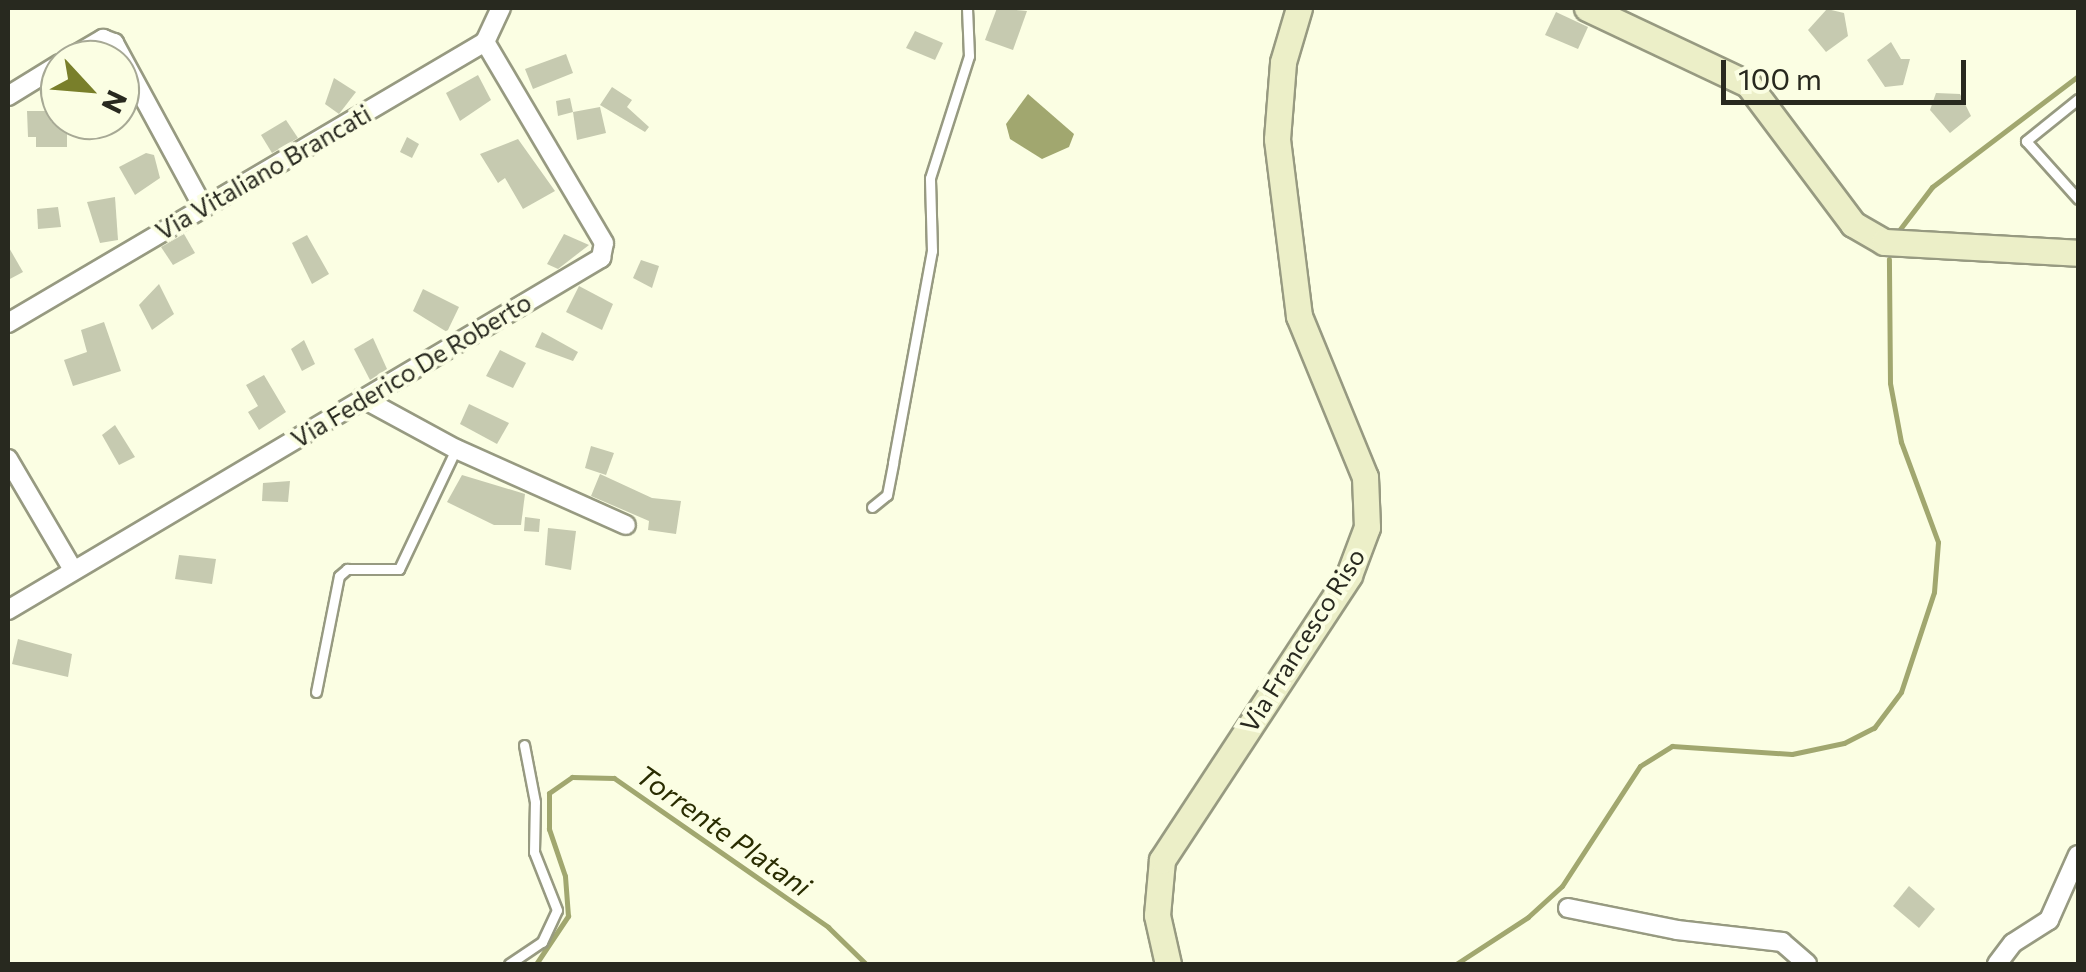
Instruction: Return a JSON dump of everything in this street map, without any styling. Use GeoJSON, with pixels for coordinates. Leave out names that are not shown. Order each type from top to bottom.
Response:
{"type":"FeatureCollection","features":[{"type":"Feature","properties":{"kind":"street"},"geometry":{"type":"LineString","coordinates":[[485,42],[502,8]]}},
{"type":"Feature","properties":{"kind":"street","name":"Via Francesco Riso"},"geometry":{"type":"LineString","coordinates":[[1168,964],[1157,915],[1162,860],[1349,575],[1367,526],[1365,477],[1299,316],[1277,139],[1283,62],[1298,8]]}},
{"type":"Feature","properties":{"kind":"street"},"geometry":{"type":"LineString","coordinates":[[1587,8],[1748,84],[1826,192],[1870,235],[1924,249],[2078,253]]}},
{"type":"Feature","properties":{"kind":"street","name":"Via Vitaliano Brancati"},"geometry":{"type":"LineString","coordinates":[[8,323],[485,42]]}},
{"type":"Feature","properties":{"kind":"street","name":"Via Federico De Roberto"},"geometry":{"type":"LineString","coordinates":[[8,610],[601,258],[604,249],[485,42]]}},
{"type":"Feature","properties":{"kind":"street"},"geometry":{"type":"LineString","coordinates":[[8,96],[40,76]]}},
{"type":"Feature","properties":{"kind":"street"},"geometry":{"type":"LineString","coordinates":[[140,92],[203,207]]}},
{"type":"Feature","properties":{"kind":"street"},"geometry":{"type":"LineString","coordinates":[[362,398],[456,448],[626,525]]}},
{"type":"Feature","properties":{"kind":"street"},"geometry":{"type":"LineString","coordinates":[[8,459],[72,570]]}},
{"type":"Feature","properties":{"kind":"street"},"geometry":{"type":"LineString","coordinates":[[1997,964],[2013,943],[2049,920],[2078,854]]}},
{"type":"Feature","properties":{"kind":"street"},"geometry":{"type":"LineString","coordinates":[[1568,908],[1677,930],[1782,942],[1807,964]]}},
{"type":"Feature","properties":{"kind":"lane"},"geometry":{"type":"LineString","coordinates":[[872,506],[886,495],[893,462],[932,251],[930,178],[969,56],[967,8]]}},
{"type":"Feature","properties":{"kind":"lane"},"geometry":{"type":"LineString","coordinates":[[2078,99],[2026,142],[2078,199]]}},
{"type":"Feature","properties":{"kind":"lane"},"geometry":{"type":"LineString","coordinates":[[316,692],[338,576],[347,569],[400,569],[456,448]]}},
{"type":"Feature","properties":{"kind":"lane"},"geometry":{"type":"LineString","coordinates":[[509,964],[542,942],[557,910],[534,852],[536,802],[524,745]]}},
{"type":"Feature","properties":{"kind":"shaded area"},"geometry":{"type":"Polygon","coordinates":[[[1028,94],[1074,134],[1069,147],[1042,159],[1010,139],[1006,124],[1028,94]]]}},
{"type":"Feature","properties":{"kind":"building"},"geometry":{"type":"Polygon","coordinates":[[[997,8],[1027,11],[1013,50],[985,40],[997,8]]]}},
{"type":"Feature","properties":{"kind":"building"},"geometry":{"type":"Polygon","coordinates":[[[1827,9],[1844,13],[1848,36],[1826,52],[1808,30],[1827,9]]]}},
{"type":"Feature","properties":{"kind":"building"},"geometry":{"type":"Polygon","coordinates":[[[1556,12],[1588,27],[1578,49],[1545,35],[1556,12]]]}},
{"type":"Feature","properties":{"kind":"building"},"geometry":{"type":"Polygon","coordinates":[[[915,31],[943,43],[935,60],[906,48],[915,31]]]}},
{"type":"Feature","properties":{"kind":"building"},"geometry":{"type":"Polygon","coordinates":[[[1891,42],[1901,59],[1910,59],[1903,85],[1885,87],[1867,60],[1891,42]]]}},
{"type":"Feature","properties":{"kind":"building"},"geometry":{"type":"Polygon","coordinates":[[[566,54],[573,73],[533,89],[525,69],[566,54]]]}},
{"type":"Feature","properties":{"kind":"building"},"geometry":{"type":"Polygon","coordinates":[[[478,75],[491,100],[460,121],[446,93],[478,75]]]}},
{"type":"Feature","properties":{"kind":"building"},"geometry":{"type":"Polygon","coordinates":[[[334,78],[356,92],[339,114],[325,104],[334,78]]]}},
{"type":"Feature","properties":{"kind":"building"},"geometry":{"type":"Polygon","coordinates":[[[612,87],[632,100],[627,107],[649,127],[645,132],[600,105],[612,87]]]}},
{"type":"Feature","properties":{"kind":"building"},"geometry":{"type":"Polygon","coordinates":[[[1936,93],[1960,94],[1971,116],[1950,133],[1930,110],[1936,93]]]}},
{"type":"Feature","properties":{"kind":"building"},"geometry":{"type":"Polygon","coordinates":[[[570,98],[573,112],[558,116],[556,101],[570,98]]]}},
{"type":"Feature","properties":{"kind":"building"},"geometry":{"type":"Polygon","coordinates":[[[600,107],[606,133],[577,140],[573,112],[600,107]]]}},
{"type":"Feature","properties":{"kind":"building"},"geometry":{"type":"Polygon","coordinates":[[[27,111],[40,111],[40,140],[67,140],[67,147],[36,147],[36,137],[28,137],[27,111]]]}},
{"type":"Feature","properties":{"kind":"building"},"geometry":{"type":"Polygon","coordinates":[[[286,120],[298,138],[272,153],[261,135],[286,120]]]}},
{"type":"Feature","properties":{"kind":"building"},"geometry":{"type":"Polygon","coordinates":[[[407,137],[419,144],[412,158],[400,152],[407,137]]]}},
{"type":"Feature","properties":{"kind":"building"},"geometry":{"type":"Polygon","coordinates":[[[518,139],[555,191],[523,209],[505,178],[498,183],[480,154],[518,139]]]}},
{"type":"Feature","properties":{"kind":"building"},"geometry":{"type":"Polygon","coordinates":[[[146,153],[154,155],[160,178],[135,195],[119,167],[146,153]]]}},
{"type":"Feature","properties":{"kind":"building"},"geometry":{"type":"Polygon","coordinates":[[[115,197],[118,240],[100,243],[87,202],[115,197]]]}},
{"type":"Feature","properties":{"kind":"building"},"geometry":{"type":"Polygon","coordinates":[[[58,207],[61,227],[38,229],[37,209],[58,207]]]}},
{"type":"Feature","properties":{"kind":"building"},"geometry":{"type":"Polygon","coordinates":[[[184,234],[195,253],[173,265],[161,247],[184,234]]]}},
{"type":"Feature","properties":{"kind":"building"},"geometry":{"type":"Polygon","coordinates":[[[564,234],[589,245],[558,269],[547,264],[564,234]]]}},
{"type":"Feature","properties":{"kind":"building"},"geometry":{"type":"Polygon","coordinates":[[[307,235],[329,274],[312,284],[292,243],[307,235]]]}},
{"type":"Feature","properties":{"kind":"building"},"geometry":{"type":"Polygon","coordinates":[[[8,246],[23,272],[8,280],[8,246]]]}},
{"type":"Feature","properties":{"kind":"building"},"geometry":{"type":"Polygon","coordinates":[[[641,260],[659,266],[652,288],[633,278],[641,260]]]}},
{"type":"Feature","properties":{"kind":"building"},"geometry":{"type":"Polygon","coordinates":[[[159,284],[174,314],[152,330],[139,305],[159,284]]]}},
{"type":"Feature","properties":{"kind":"building"},"geometry":{"type":"Polygon","coordinates":[[[579,286],[613,304],[602,330],[566,312],[579,286]]]}},
{"type":"Feature","properties":{"kind":"building"},"geometry":{"type":"Polygon","coordinates":[[[423,289],[459,307],[447,332],[413,311],[423,289]]]}},
{"type":"Feature","properties":{"kind":"building"},"geometry":{"type":"Polygon","coordinates":[[[104,322],[121,371],[73,386],[64,360],[87,352],[81,330],[104,322]]]}},
{"type":"Feature","properties":{"kind":"building"},"geometry":{"type":"Polygon","coordinates":[[[542,332],[578,352],[573,361],[535,347],[542,332]]]}},
{"type":"Feature","properties":{"kind":"building"},"geometry":{"type":"Polygon","coordinates":[[[373,338],[387,369],[370,380],[354,349],[373,338]]]}},
{"type":"Feature","properties":{"kind":"building"},"geometry":{"type":"Polygon","coordinates":[[[304,340],[315,364],[302,371],[291,349],[304,340]]]}},
{"type":"Feature","properties":{"kind":"building"},"geometry":{"type":"Polygon","coordinates":[[[500,350],[526,363],[513,388],[486,376],[500,350]]]}},
{"type":"Feature","properties":{"kind":"building"},"geometry":{"type":"Polygon","coordinates":[[[264,375],[286,412],[259,430],[248,412],[258,406],[246,385],[264,375]]]}},
{"type":"Feature","properties":{"kind":"building"},"geometry":{"type":"Polygon","coordinates":[[[469,404],[509,423],[497,444],[460,424],[469,404]]]}},
{"type":"Feature","properties":{"kind":"building"},"geometry":{"type":"Polygon","coordinates":[[[115,425],[135,457],[119,465],[102,435],[115,425]]]}},
{"type":"Feature","properties":{"kind":"building"},"geometry":{"type":"Polygon","coordinates":[[[591,446],[614,453],[606,475],[585,468],[591,446]]]}},
{"type":"Feature","properties":{"kind":"building"},"geometry":{"type":"Polygon","coordinates":[[[600,474],[652,498],[681,501],[676,534],[648,530],[649,521],[591,496],[600,474]]]}},
{"type":"Feature","properties":{"kind":"building"},"geometry":{"type":"Polygon","coordinates":[[[462,475],[525,494],[521,525],[494,525],[447,502],[462,475]]]}},
{"type":"Feature","properties":{"kind":"building"},"geometry":{"type":"Polygon","coordinates":[[[290,481],[288,502],[262,501],[263,483],[290,481]]]}},
{"type":"Feature","properties":{"kind":"building"},"geometry":{"type":"Polygon","coordinates":[[[525,517],[540,519],[539,532],[524,531],[525,517]]]}},
{"type":"Feature","properties":{"kind":"building"},"geometry":{"type":"Polygon","coordinates":[[[548,528],[576,531],[571,570],[545,565],[548,528]]]}},
{"type":"Feature","properties":{"kind":"building"},"geometry":{"type":"Polygon","coordinates":[[[179,555],[216,559],[212,584],[175,579],[179,555]]]}},
{"type":"Feature","properties":{"kind":"building"},"geometry":{"type":"Polygon","coordinates":[[[18,639],[72,654],[68,677],[12,664],[18,639]]]}},
{"type":"Feature","properties":{"kind":"building"},"geometry":{"type":"Polygon","coordinates":[[[1909,886],[1935,909],[1919,928],[1893,906],[1909,886]]]}},
{"type":"Feature","properties":{"kind":"waterway"},"geometry":{"type":"LineString","coordinates":[[1897,233],[1932,187],[2078,76]]}},
{"type":"Feature","properties":{"kind":"waterway","name":"Torrente Platani"},"geometry":{"type":"LineString","coordinates":[[1456,964],[1528,917],[1562,886],[1640,766],[1672,746],[1792,754],[1844,743],[1874,728],[1901,692],[1934,592],[1938,542],[1901,442],[1890,383],[1889,259]]}},
{"type":"Feature","properties":{"kind":"waterway","name":"Torrente Platani"},"geometry":{"type":"LineString","coordinates":[[536,964],[568,916],[565,876],[549,829],[549,793],[572,777],[614,778],[828,927],[866,964]]}}]}
